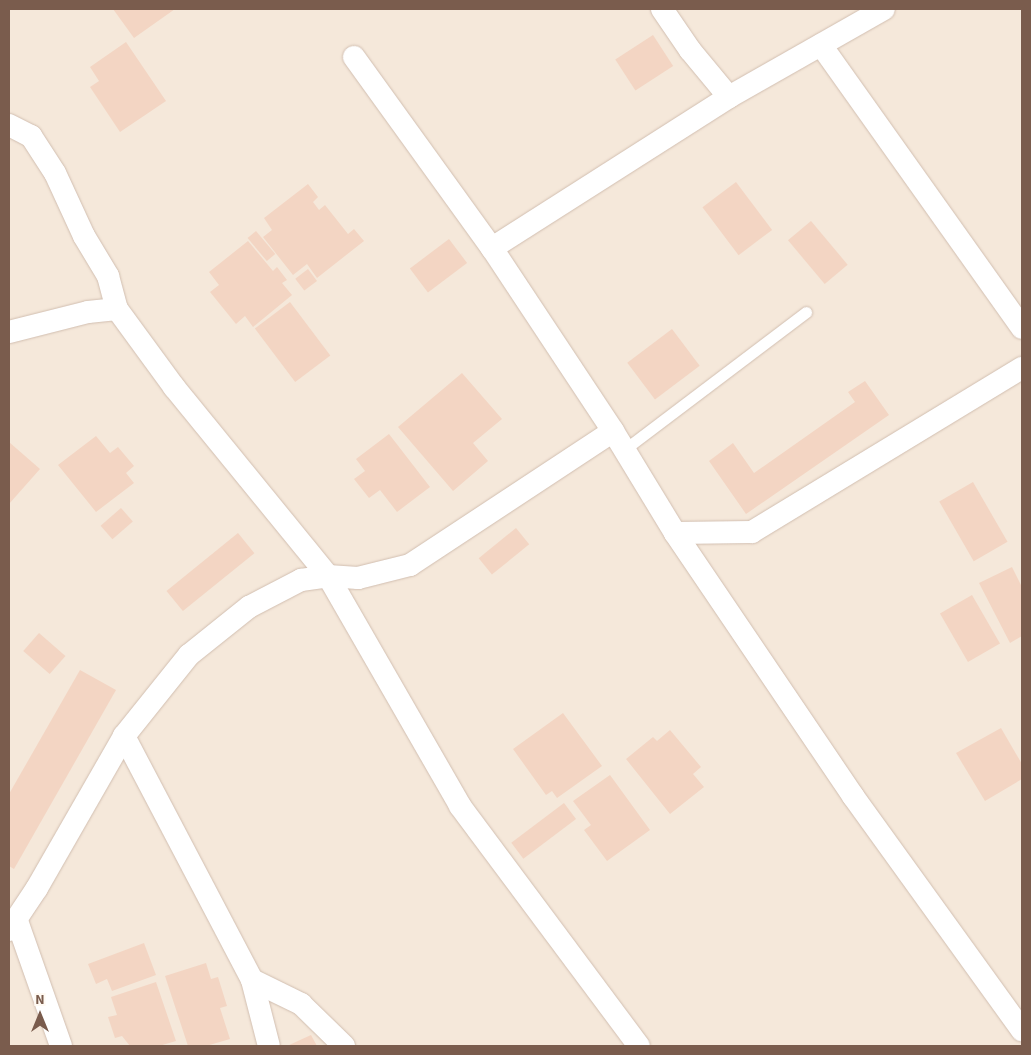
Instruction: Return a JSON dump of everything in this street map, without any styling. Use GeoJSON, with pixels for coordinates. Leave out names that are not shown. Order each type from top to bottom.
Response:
{"type":"FeatureCollection","features":[{"type":"Feature","properties":{"kind":"street"},"geometry":{"type":"LineString","coordinates":[[662,9],[690,50],[729,97]]}},
{"type":"Feature","properties":{"kind":"street"},"geometry":{"type":"LineString","coordinates":[[492,248],[729,97],[884,9]]}},
{"type":"Feature","properties":{"kind":"street"},"geometry":{"type":"LineString","coordinates":[[821,45],[1022,328]]}},
{"type":"Feature","properties":{"kind":"street"},"geometry":{"type":"LineString","coordinates":[[354,57],[492,248],[619,440],[675,533],[853,796],[1022,1030]]}},
{"type":"Feature","properties":{"kind":"street"},"geometry":{"type":"LineString","coordinates":[[9,125],[31,136],[55,173],[84,236],[108,276],[117,309],[174,387],[328,576],[460,806],[639,1046]]}},
{"type":"Feature","properties":{"kind":"street"},"geometry":{"type":"LineString","coordinates":[[9,332],[88,312],[117,309]]}},
{"type":"Feature","properties":{"kind":"street"},"geometry":{"type":"LineString","coordinates":[[675,533],[752,532],[1022,368]]}},
{"type":"Feature","properties":{"kind":"street"},"geometry":{"type":"LineString","coordinates":[[61,1046],[13,926],[124,736],[189,655],[249,607],[301,580],[328,576],[358,578],[410,565],[619,440]]}},
{"type":"Feature","properties":{"kind":"street"},"geometry":{"type":"LineString","coordinates":[[124,736],[252,980],[269,1046]]}},
{"type":"Feature","properties":{"kind":"street"},"geometry":{"type":"LineString","coordinates":[[252,980],[301,1004],[344,1046]]}},
{"type":"Feature","properties":{"kind":"lane"},"geometry":{"type":"LineString","coordinates":[[619,440],[806,312]]}},
{"type":"Feature","properties":{"kind":"shaded area"},"geometry":{"type":"Polygon","coordinates":[[[9,9],[1022,9],[1022,1046],[9,1046],[9,9]]]}},
{"type":"Feature","properties":{"kind":"building"},"geometry":{"type":"Polygon","coordinates":[[[113,9],[175,9],[134,38],[113,9]]]}},
{"type":"Feature","properties":{"kind":"building"},"geometry":{"type":"Polygon","coordinates":[[[653,35],[673,66],[635,91],[615,60],[653,35]]]}},
{"type":"Feature","properties":{"kind":"building"},"geometry":{"type":"Polygon","coordinates":[[[126,42],[166,101],[120,132],[90,87],[99,81],[90,67],[126,42]]]}},
{"type":"Feature","properties":{"kind":"building"},"geometry":{"type":"Polygon","coordinates":[[[736,182],[772,230],[739,255],[702,207],[736,182]]]}},
{"type":"Feature","properties":{"kind":"building"},"geometry":{"type":"Polygon","coordinates":[[[308,184],[318,197],[313,202],[319,210],[325,205],[348,234],[354,229],[364,241],[317,278],[307,264],[293,275],[263,237],[272,230],[264,218],[308,184]]]}},
{"type":"Feature","properties":{"kind":"building"},"geometry":{"type":"Polygon","coordinates":[[[811,221],[848,265],[825,284],[788,240],[811,221]]]}},
{"type":"Feature","properties":{"kind":"building"},"geometry":{"type":"Polygon","coordinates":[[[256,231],[275,254],[267,261],[248,238],[256,231]]]}},
{"type":"Feature","properties":{"kind":"building"},"geometry":{"type":"Polygon","coordinates":[[[449,239],[467,263],[428,292],[410,268],[449,239]]]}},
{"type":"Feature","properties":{"kind":"building"},"geometry":{"type":"Polygon","coordinates":[[[248,241],[273,271],[277,267],[287,280],[282,283],[292,295],[253,327],[245,316],[236,324],[210,292],[219,285],[209,272],[248,241]]]}},
{"type":"Feature","properties":{"kind":"building"},"geometry":{"type":"Polygon","coordinates":[[[308,269],[317,281],[304,291],[295,279],[308,269]]]}},
{"type":"Feature","properties":{"kind":"building"},"geometry":{"type":"Polygon","coordinates":[[[290,302],[330,356],[295,382],[255,328],[290,302]]]}},
{"type":"Feature","properties":{"kind":"building"},"geometry":{"type":"Polygon","coordinates":[[[672,329],[700,366],[655,399],[627,363],[672,329]]]}},
{"type":"Feature","properties":{"kind":"building"},"geometry":{"type":"Polygon","coordinates":[[[462,373],[502,419],[473,443],[488,461],[453,491],[398,427],[462,373]]]}},
{"type":"Feature","properties":{"kind":"building"},"geometry":{"type":"Polygon","coordinates":[[[865,381],[889,415],[746,514],[709,461],[733,443],[754,473],[855,402],[848,392],[865,381]]]}},
{"type":"Feature","properties":{"kind":"building"},"geometry":{"type":"Polygon","coordinates":[[[389,434],[430,487],[397,512],[380,490],[369,498],[354,479],[365,471],[356,459],[389,434]]]}},
{"type":"Feature","properties":{"kind":"building"},"geometry":{"type":"Polygon","coordinates":[[[96,436],[110,453],[118,447],[134,466],[126,473],[134,483],[96,512],[58,465],[96,436]]]}},
{"type":"Feature","properties":{"kind":"building"},"geometry":{"type":"Polygon","coordinates":[[[9,442],[40,469],[9,504],[9,442]]]}},
{"type":"Feature","properties":{"kind":"building"},"geometry":{"type":"Polygon","coordinates":[[[973,482],[1008,542],[974,561],[939,502],[973,482]]]}},
{"type":"Feature","properties":{"kind":"building"},"geometry":{"type":"Polygon","coordinates":[[[121,508],[133,522],[112,539],[101,526],[121,508]]]}},
{"type":"Feature","properties":{"kind":"building"},"geometry":{"type":"Polygon","coordinates":[[[516,528],[529,544],[492,575],[479,558],[516,528]]]}},
{"type":"Feature","properties":{"kind":"building"},"geometry":{"type":"Polygon","coordinates":[[[238,533],[254,553],[183,611],[167,591],[238,533]]]}},
{"type":"Feature","properties":{"kind":"building"},"geometry":{"type":"Polygon","coordinates":[[[1012,567],[1022,587],[1022,636],[1010,643],[979,583],[1012,567]]]}},
{"type":"Feature","properties":{"kind":"building"},"geometry":{"type":"Polygon","coordinates":[[[972,595],[1000,643],[968,662],[940,614],[972,595]]]}},
{"type":"Feature","properties":{"kind":"building"},"geometry":{"type":"Polygon","coordinates":[[[39,633],[65,656],[50,674],[23,651],[39,633]]]}},
{"type":"Feature","properties":{"kind":"building"},"geometry":{"type":"Polygon","coordinates":[[[80,670],[116,690],[14,869],[9,866],[9,794],[80,670]]]}},
{"type":"Feature","properties":{"kind":"building"},"geometry":{"type":"Polygon","coordinates":[[[563,713],[602,766],[557,798],[552,791],[546,795],[513,749],[563,713]]]}},
{"type":"Feature","properties":{"kind":"building"},"geometry":{"type":"Polygon","coordinates":[[[1001,728],[1022,764],[1022,779],[985,801],[956,753],[1001,728]]]}},
{"type":"Feature","properties":{"kind":"building"},"geometry":{"type":"Polygon","coordinates":[[[670,730],[701,767],[693,774],[704,787],[670,814],[626,759],[653,737],[657,741],[670,730]]]}},
{"type":"Feature","properties":{"kind":"building"},"geometry":{"type":"Polygon","coordinates":[[[610,775],[650,830],[607,861],[584,830],[591,825],[573,801],[610,775]]]}},
{"type":"Feature","properties":{"kind":"building"},"geometry":{"type":"Polygon","coordinates":[[[564,803],[576,819],[523,859],[511,843],[564,803]]]}},
{"type":"Feature","properties":{"kind":"building"},"geometry":{"type":"Polygon","coordinates":[[[144,943],[156,975],[112,991],[107,979],[96,984],[88,964],[144,943]]]}},
{"type":"Feature","properties":{"kind":"building"},"geometry":{"type":"Polygon","coordinates":[[[206,963],[211,979],[218,977],[227,1006],[220,1008],[230,1039],[206,1046],[188,1046],[165,976],[206,963]]]}},
{"type":"Feature","properties":{"kind":"building"},"geometry":{"type":"Polygon","coordinates":[[[156,982],[176,1041],[159,1046],[130,1046],[122,1036],[115,1038],[108,1017],[117,1015],[111,997],[156,982]]]}},
{"type":"Feature","properties":{"kind":"building"},"geometry":{"type":"Polygon","coordinates":[[[311,1035],[317,1046],[287,1046],[311,1035]]]}}]}
